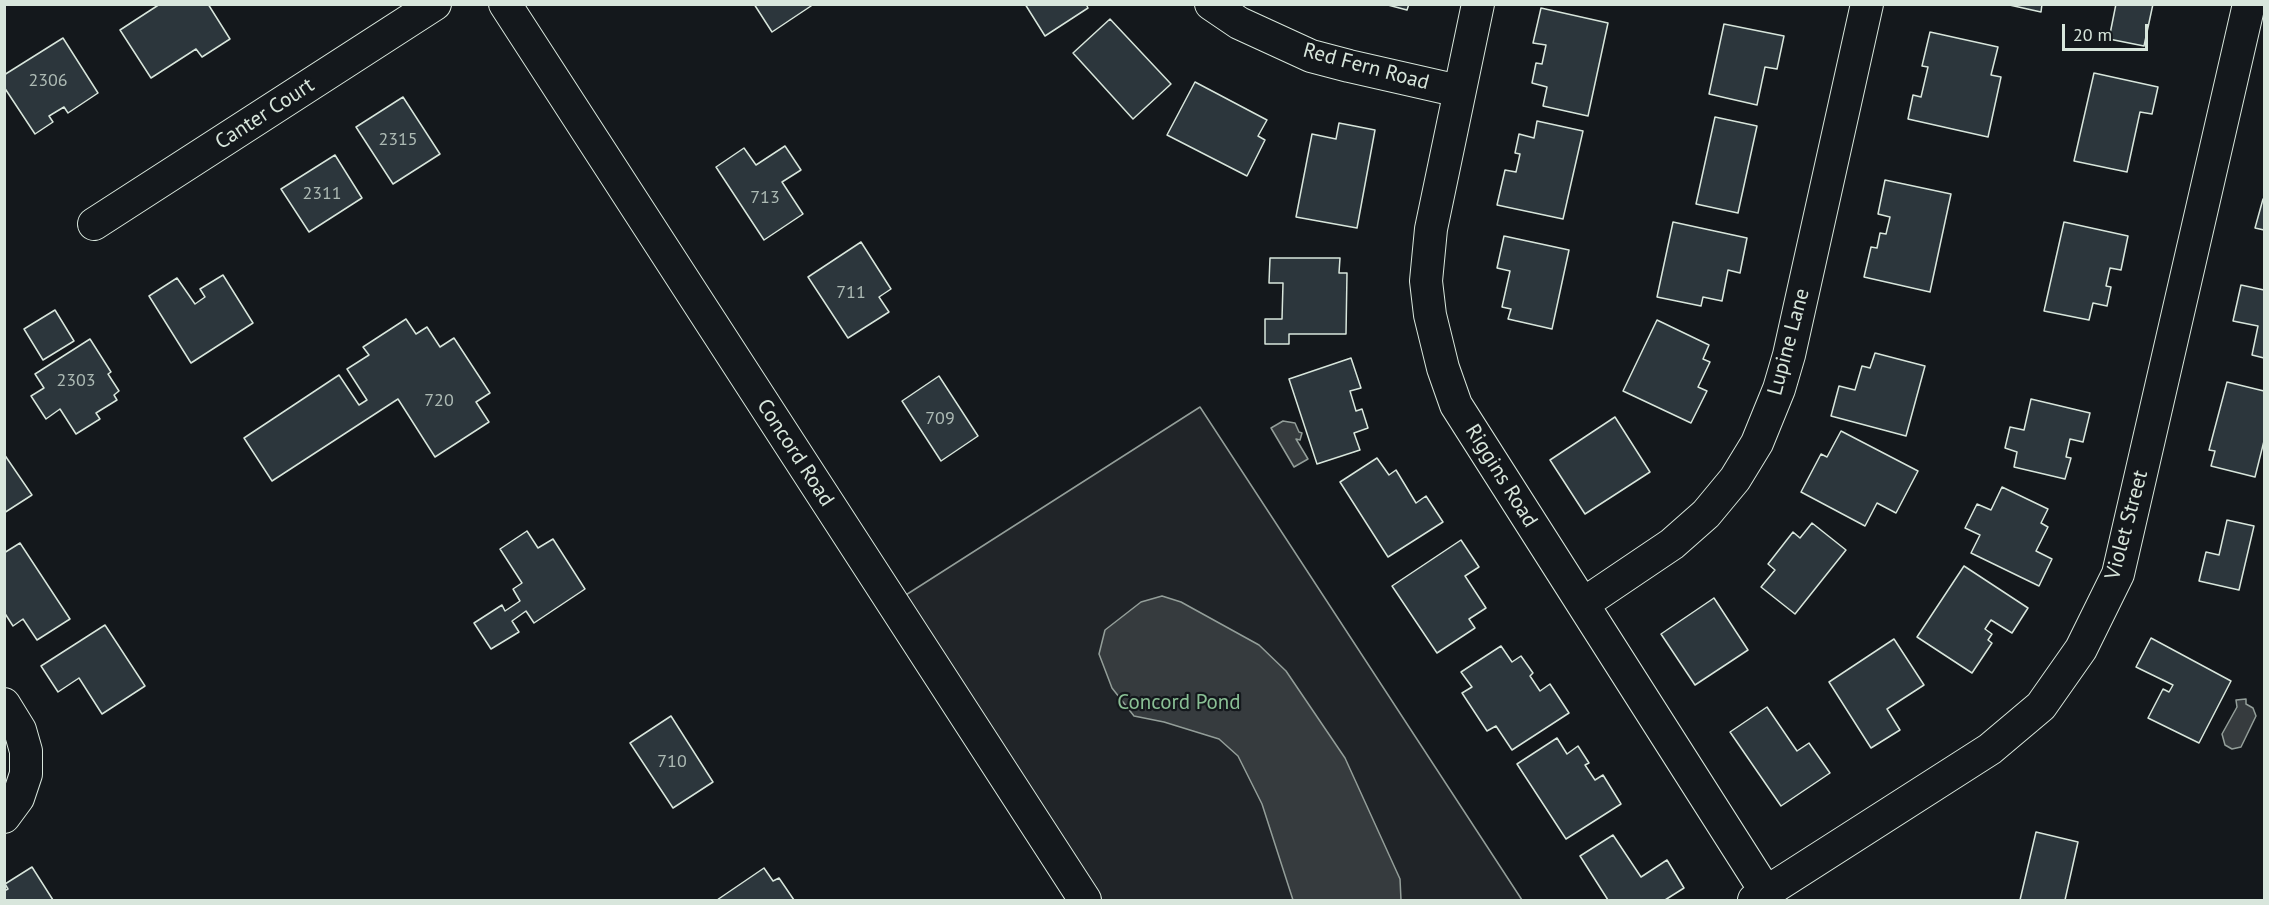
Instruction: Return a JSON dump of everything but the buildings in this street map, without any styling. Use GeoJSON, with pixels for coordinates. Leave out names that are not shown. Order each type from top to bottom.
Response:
{"type":"FeatureCollection","features":[{"type":"Feature","properties":{"kind":"street","name":"Canter Court"},"geometry":{"type":"LineString","coordinates":[[94,224],[435,4]]}},
{"type":"Feature","properties":{"kind":"street","name":"Concord Road"},"geometry":{"type":"LineString","coordinates":[[505,4],[1084,900]]}},
{"type":"Feature","properties":{"kind":"street","name":"Red Fern Road"},"geometry":{"type":"LineString","coordinates":[[1211,4],[1239,23],[1311,56],[1459,91]]}},
{"type":"Feature","properties":{"kind":"street","name":"Riggins Road"},"geometry":{"type":"LineString","coordinates":[[1479,4],[1431,229],[1426,281],[1430,315],[1443,368],[1456,405],[1583,604],[1760,896]]}},
{"type":"Feature","properties":{"kind":"street","name":"Lupine Lane"},"geometry":{"type":"LineString","coordinates":[[1583,604],[1672,544],[1706,514],[1735,479],[1757,443],[1779,389],[1789,355],[1867,4]]}},
{"type":"Feature","properties":{"kind":"street","name":"Violet Street"},"geometry":{"type":"LineString","coordinates":[[1760,896],[1990,749],[2041,706],[2081,648],[2118,574],[2248,4]]}},
{"type":"Feature","properties":{"kind":"street"},"geometry":{"type":"LineString","coordinates":[[4,704],[20,730],[26,751],[26,774],[18,798],[4,818]]}},
{"type":"Feature","properties":{"kind":"green space","name":"Concord Pond"},"geometry":{"type":"Polygon","coordinates":[[[1200,407],[1522,900],[1093,900],[898,600],[1200,407]]]}},
{"type":"Feature","properties":{"kind":"shaded area"},"geometry":{"type":"Polygon","coordinates":[[[1283,421],[1295,423],[1299,432],[1302,433],[1300,440],[1296,439],[1308,459],[1294,467],[1271,428],[1283,421]]]}},
{"type":"Feature","properties":{"kind":"shaded area"},"geometry":{"type":"Polygon","coordinates":[[[1162,596],[1181,602],[1259,645],[1286,671],[1345,758],[1400,879],[1401,900],[1293,900],[1262,804],[1238,756],[1219,739],[1164,722],[1134,716],[1112,688],[1099,654],[1105,630],[1141,602],[1162,596]]]}},
{"type":"Feature","properties":{"kind":"shaded area"},"geometry":{"type":"Polygon","coordinates":[[[2246,699],[2246,704],[2253,708],[2256,716],[2241,747],[2232,749],[2225,745],[2222,734],[2237,707],[2236,700],[2246,699]]]}}]}
